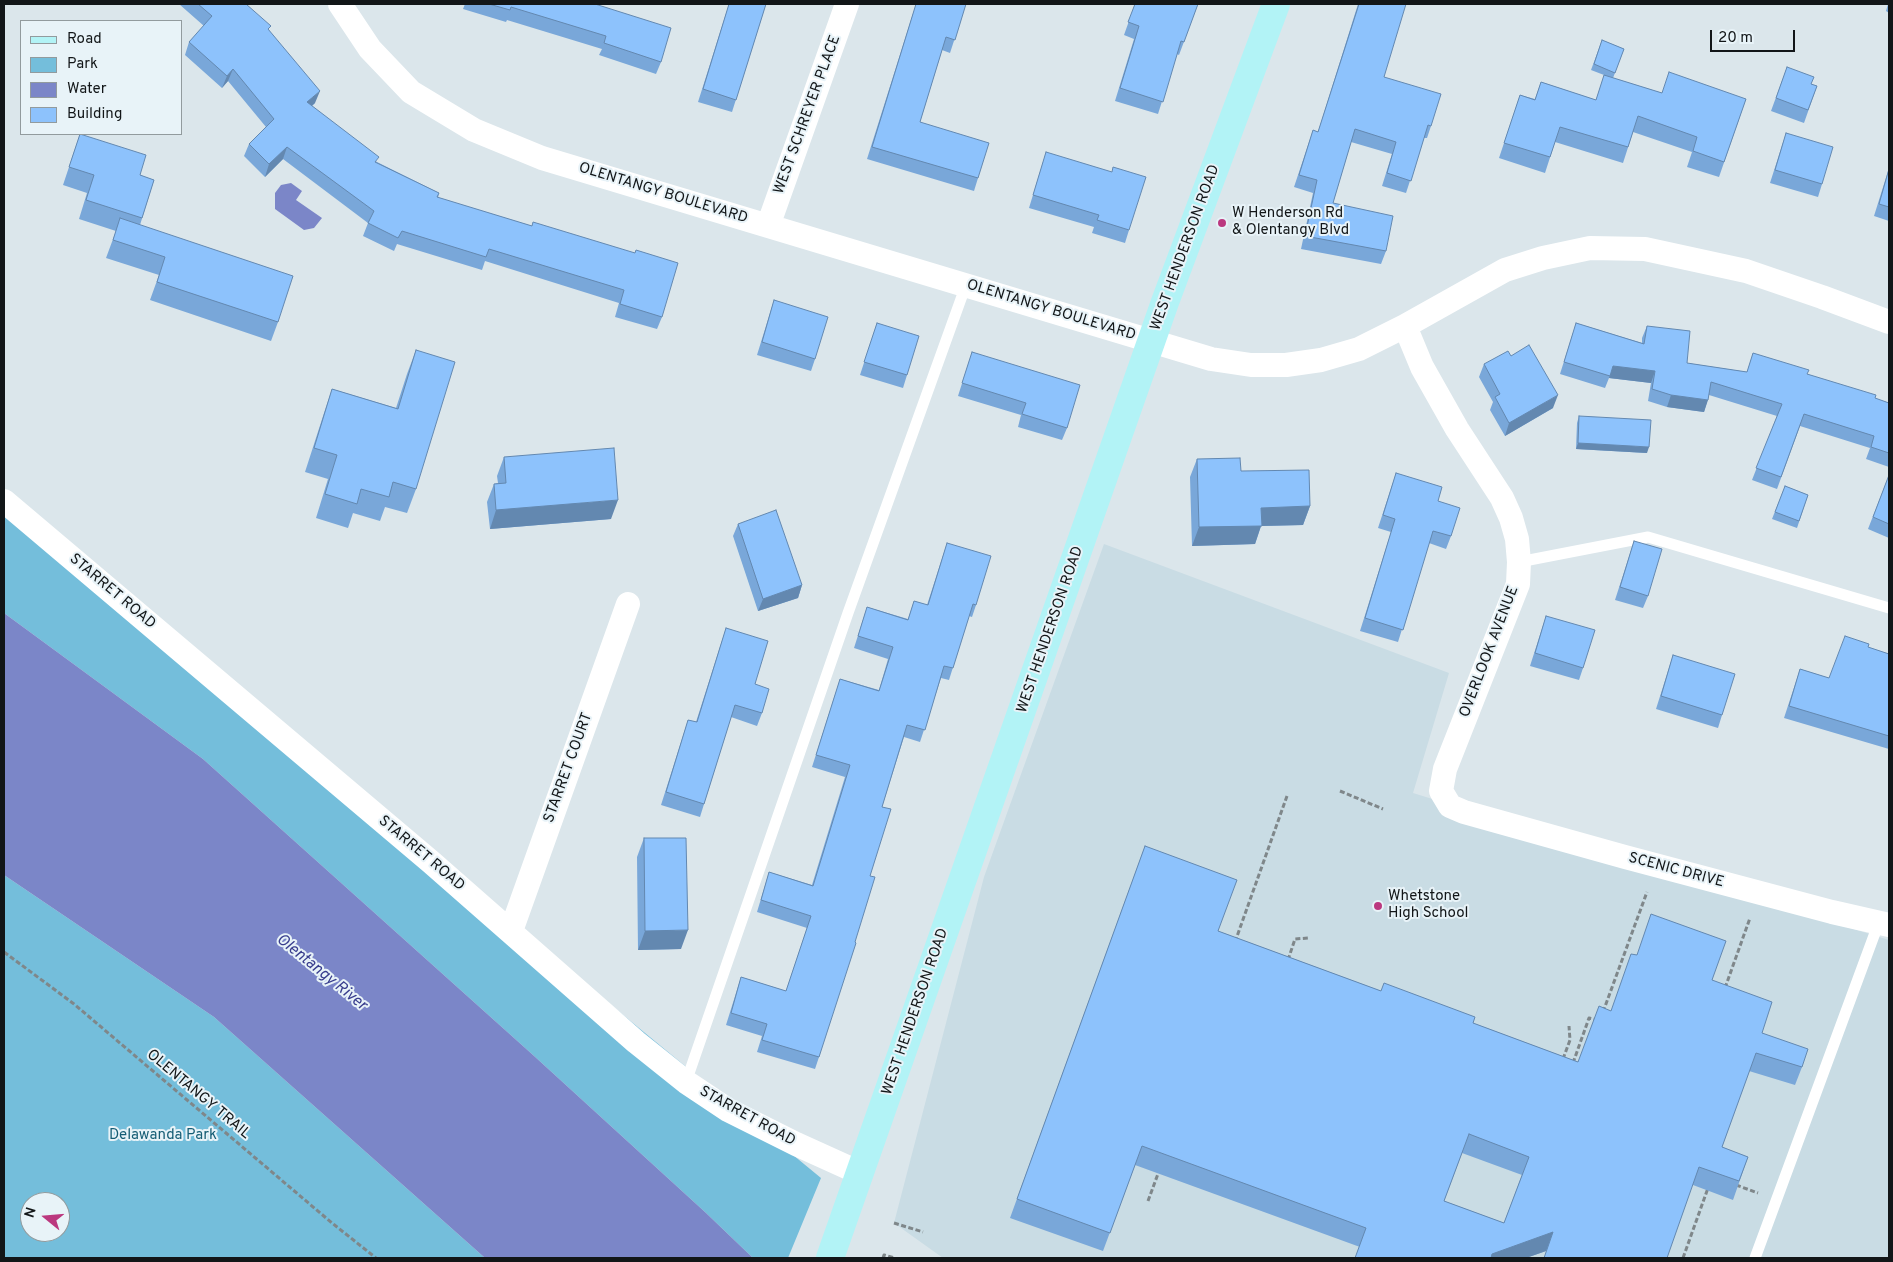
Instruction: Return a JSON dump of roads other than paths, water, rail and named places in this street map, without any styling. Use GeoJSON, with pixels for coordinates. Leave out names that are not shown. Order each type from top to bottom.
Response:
{"type":"FeatureCollection","features":[{"type":"Feature","properties":{"kind":"main road","name":"WEST HENDERSON ROAD"},"geometry":{"type":"LineString","coordinates":[[832,1253],[1152,341],[1276,4]]}},
{"type":"Feature","properties":{"kind":"street","name":"OLENTANGY BOULEVARD"},"geometry":{"type":"LineString","coordinates":[[340,4],[370,49],[411,92],[474,130],[542,158],[1211,359],[1250,365],[1286,365],[1321,360],[1359,349],[1405,326],[1505,270],[1543,258],[1590,248],[1645,249],[1746,271],[1889,322]]}},
{"type":"Feature","properties":{"kind":"street","name":"WEST SCHREYER PLACE"},"geometry":{"type":"LineString","coordinates":[[768,226],[847,4]]}},
{"type":"Feature","properties":{"kind":"street","name":"OVERLOOK AVENUE"},"geometry":{"type":"LineString","coordinates":[[1405,326],[1426,375],[1457,429],[1502,498],[1517,539],[1518,584],[1445,769],[1441,791],[1450,806],[1464,812]]}},
{"type":"Feature","properties":{"kind":"street","name":"STARRET ROAD"},"geometry":{"type":"LineString","coordinates":[[4,501],[511,931],[636,1042],[686,1082],[728,1110],[860,1173]]}},
{"type":"Feature","properties":{"kind":"street","name":"STARRET COURT"},"geometry":{"type":"LineString","coordinates":[[511,931],[628,604]]}},
{"type":"Feature","properties":{"kind":"street","name":"SCENIC DRIVE"},"geometry":{"type":"LineString","coordinates":[[1464,812],[1822,910],[1884,923]]}},
{"type":"Feature","properties":{"kind":"lane"},"geometry":{"type":"LineString","coordinates":[[686,1082],[848,613],[966,285]]}},
{"type":"Feature","properties":{"kind":"lane"},"geometry":{"type":"LineString","coordinates":[[1519,562],[1648,537],[1889,608]]}},
{"type":"Feature","properties":{"kind":"lane"},"geometry":{"type":"LineString","coordinates":[[1755,1258],[1884,923]]}},
{"type":"Feature","properties":{"kind":"water"},"geometry":{"type":"Polygon","coordinates":[[[291,183],[302,191],[296,200],[322,218],[314,228],[304,230],[275,209],[275,193],[281,185],[291,183]]]}},
{"type":"Feature","properties":{"kind":"water","name":"Olentangy River"},"geometry":{"type":"Polygon","coordinates":[[[4,613],[203,759],[533,1055],[753,1258],[485,1258],[214,1017],[4,875],[4,613]]]}},
{"type":"Feature","properties":{"kind":"place","name":"W Henderson Rd & Olentangy Blvd"},"geometry":{"type":"Point","coordinates":[1222,223]}},
{"type":"Feature","properties":{"kind":"place","name":"Whetstone High School"},"geometry":{"type":"Point","coordinates":[1378,906]}},
{"type":"Feature","properties":{"kind":"park label","name":"Delawanda Park"},"geometry":{"type":"Point","coordinates":[163,1136]}}]}
